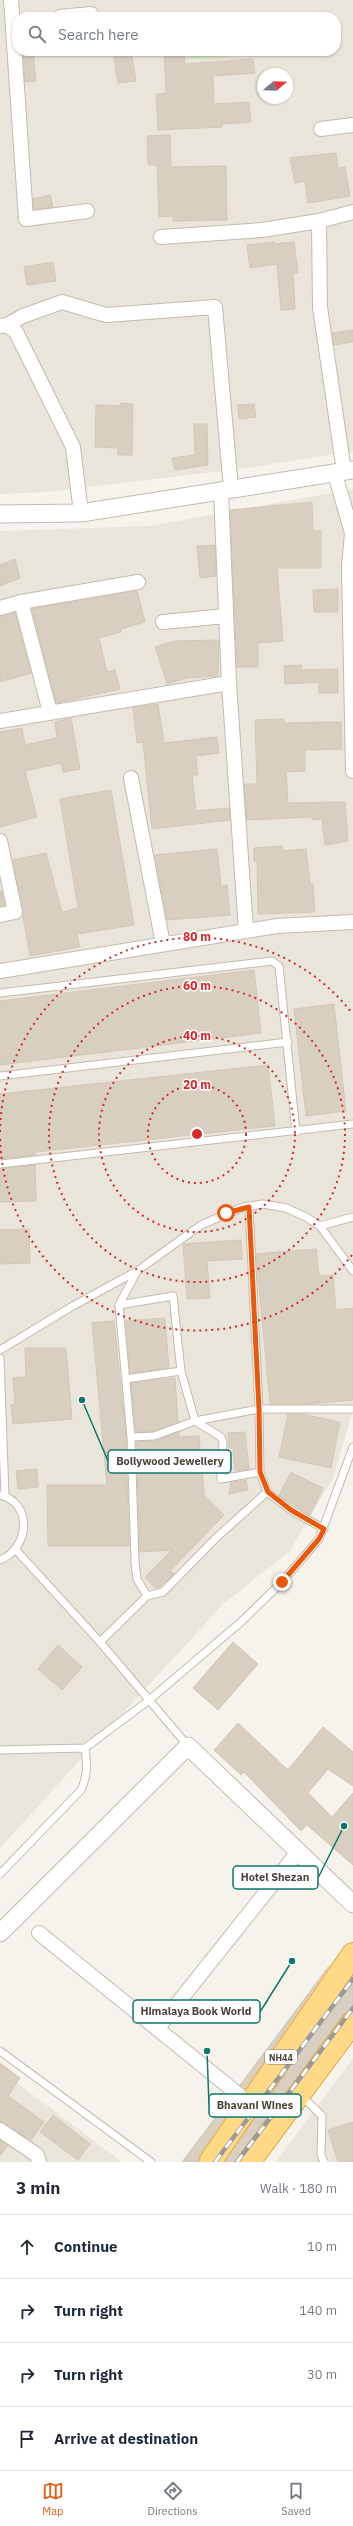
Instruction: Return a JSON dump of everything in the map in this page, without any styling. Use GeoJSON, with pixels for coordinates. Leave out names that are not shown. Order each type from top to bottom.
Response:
{"type":"FeatureCollection","features":[{"type":"Feature","properties":{"kind":"highway","name":"NH44"},"geometry":{"type":"LineString","coordinates":[[210,2162],[353,1954]]}},
{"type":"Feature","properties":{"kind":"highway"},"geometry":{"type":"LineString","coordinates":[[249,2162],[353,2022]]}},
{"type":"Feature","properties":{"kind":"street"},"geometry":{"type":"LineString","coordinates":[[11,0],[13,12]]}},
{"type":"Feature","properties":{"kind":"street"},"geometry":{"type":"LineString","coordinates":[[17,56],[26,219],[88,211]]}},
{"type":"Feature","properties":{"kind":"street"},"geometry":{"type":"LineString","coordinates":[[321,129],[353,125]]}},
{"type":"Feature","properties":{"kind":"street"},"geometry":{"type":"LineString","coordinates":[[161,236],[262,230],[319,222],[353,212]]}},
{"type":"Feature","properties":{"kind":"street"},"geometry":{"type":"LineString","coordinates":[[319,222],[320,307],[352,533],[349,566],[353,771]]}},
{"type":"Feature","properties":{"kind":"street"},"geometry":{"type":"LineString","coordinates":[[4,325],[23,316],[62,302],[106,315],[215,307],[226,490],[226,616],[229,683],[246,931]]}},
{"type":"Feature","properties":{"kind":"street"},"geometry":{"type":"LineString","coordinates":[[4,325],[16,332],[73,447],[81,513]]}},
{"type":"Feature","properties":{"kind":"street"},"geometry":{"type":"LineString","coordinates":[[0,514],[81,513],[344,472]]}},
{"type":"Feature","properties":{"kind":"street"},"geometry":{"type":"LineString","coordinates":[[0,608],[21,602],[138,582]]}},
{"type":"Feature","properties":{"kind":"street"},"geometry":{"type":"LineString","coordinates":[[21,602],[50,712]]}},
{"type":"Feature","properties":{"kind":"street"},"geometry":{"type":"LineString","coordinates":[[163,622],[226,616]]}},
{"type":"Feature","properties":{"kind":"street"},"geometry":{"type":"LineString","coordinates":[[0,721],[229,683]]}},
{"type":"Feature","properties":{"kind":"street"},"geometry":{"type":"LineString","coordinates":[[131,778],[164,944]]}},
{"type":"Feature","properties":{"kind":"street"},"geometry":{"type":"LineString","coordinates":[[0,841],[15,912],[0,915]]}},
{"type":"Feature","properties":{"kind":"street"},"geometry":{"type":"LineString","coordinates":[[0,971],[277,926],[353,922]]}},
{"type":"Feature","properties":{"kind":"street"},"geometry":{"type":"LineString","coordinates":[[0,1934],[188,1746],[353,1904]]}},
{"type":"Feature","properties":{"kind":"street"},"geometry":{"type":"LineString","coordinates":[[158,2029],[298,1852]]}},
{"type":"Feature","properties":{"kind":"street"},"geometry":{"type":"LineString","coordinates":[[39,1933],[250,2104]]}},
{"type":"Feature","properties":{"kind":"street"},"geometry":{"type":"LineString","coordinates":[[0,2130],[37,2155],[39,2162]]}},
{"type":"Feature","properties":{"kind":"lane"},"geometry":{"type":"LineString","coordinates":[[0,993],[272,961],[278,966],[288,1042],[296,1132]]}},
{"type":"Feature","properties":{"kind":"lane"},"geometry":{"type":"LineString","coordinates":[[0,1076],[288,1042]]}},
{"type":"Feature","properties":{"kind":"lane"},"geometry":{"type":"LineString","coordinates":[[0,1164],[296,1132],[353,1124]]}},
{"type":"Feature","properties":{"kind":"lane"},"geometry":{"type":"LineString","coordinates":[[0,1350],[70,1307],[137,1271],[201,1225],[226,1213],[249,1207],[263,1204],[286,1208],[320,1226],[353,1271]]}},
{"type":"Feature","properties":{"kind":"lane"},"geometry":{"type":"LineString","coordinates":[[249,1207],[259,1409],[260,1472],[268,1492],[291,1510],[324,1529]]}},
{"type":"Feature","properties":{"kind":"lane"},"geometry":{"type":"LineString","coordinates":[[320,1226],[353,1217]]}},
{"type":"Feature","properties":{"kind":"lane"},"geometry":{"type":"LineString","coordinates":[[137,1271],[119,1305],[131,1437],[135,1562],[137,1579],[147,1596]]}},
{"type":"Feature","properties":{"kind":"lane"},"geometry":{"type":"LineString","coordinates":[[119,1305],[173,1296],[181,1371],[195,1421],[221,1437],[223,1442],[221,1479],[260,1472]]}},
{"type":"Feature","properties":{"kind":"lane"},"geometry":{"type":"LineString","coordinates":[[0,1358],[2,1495],[14,1502],[24,1520],[23,1536],[16,1550],[0,1560]]}},
{"type":"Feature","properties":{"kind":"lane"},"geometry":{"type":"LineString","coordinates":[[126,1379],[181,1371]]}},
{"type":"Feature","properties":{"kind":"lane"},"geometry":{"type":"LineString","coordinates":[[131,1437],[154,1436],[195,1421],[259,1409],[353,1409]]}},
{"type":"Feature","properties":{"kind":"lane"},"geometry":{"type":"LineString","coordinates":[[0,1750],[85,1748],[148,1701],[241,1622],[282,1582],[319,1539],[324,1529],[353,1447]]}},
{"type":"Feature","properties":{"kind":"lane"},"geometry":{"type":"LineString","coordinates":[[100,1642],[147,1596],[163,1592],[216,1538],[268,1492]]}},
{"type":"Feature","properties":{"kind":"lane"},"geometry":{"type":"LineString","coordinates":[[16,1550],[100,1642],[148,1701],[188,1746]]}},
{"type":"Feature","properties":{"kind":"lane"},"geometry":{"type":"LineString","coordinates":[[0,1874],[81,1790],[86,1780],[87,1766],[85,1748]]}},
{"type":"Feature","properties":{"kind":"lane"},"geometry":{"type":"LineString","coordinates":[[0,2051],[151,2162]]}},
{"type":"Feature","properties":{"kind":"lane"},"geometry":{"type":"LineString","coordinates":[[300,2094],[322,2116],[321,2155],[324,2162]]}},
{"type":"Feature","properties":{"kind":"shaded area"},"geometry":{"type":"Polygon","coordinates":[[[0,0],[353,0],[353,451],[247,468],[46,492],[0,494],[0,0]]]}},
{"type":"Feature","properties":{"kind":"shaded area"},"geometry":{"type":"Polygon","coordinates":[[[353,489],[353,1410],[333,1478],[289,1552],[223,1604],[0,1848],[0,531],[150,526],[353,489]]]}},
{"type":"Feature","properties":{"kind":"shaded area"},"geometry":{"type":"Polygon","coordinates":[[[353,2058],[353,2162],[276,2162],[329,2091],[353,2058]]]}},
{"type":"Feature","properties":{"kind":"shaded area"},"geometry":{"type":"Polygon","coordinates":[[[0,2070],[122,2162],[0,2162],[0,2070]]]}},
{"type":"Feature","properties":{"kind":"green space"},"geometry":{"type":"Polygon","coordinates":[[[190,56],[228,57],[190,59],[190,56]]]}},
{"type":"Feature","properties":{"kind":"building"},"geometry":{"type":"Polygon","coordinates":[[[23,56],[34,56],[36,81],[25,82],[23,56]]]}},
{"type":"Feature","properties":{"kind":"building"},"geometry":{"type":"Polygon","coordinates":[[[114,56],[132,56],[136,81],[118,83],[114,56]]]}},
{"type":"Feature","properties":{"kind":"building"},"geometry":{"type":"Polygon","coordinates":[[[164,56],[184,56],[185,64],[253,59],[255,73],[213,76],[214,104],[249,102],[251,122],[222,124],[222,127],[158,130],[156,94],[166,93],[164,56]]]}},
{"type":"Feature","properties":{"kind":"building"},"geometry":{"type":"Polygon","coordinates":[[[170,135],[171,167],[226,166],[227,220],[173,221],[173,216],[159,217],[157,165],[148,165],[147,136],[170,135]]]}},
{"type":"Feature","properties":{"kind":"building"},"geometry":{"type":"Polygon","coordinates":[[[336,153],[338,168],[345,167],[350,196],[308,203],[305,181],[295,183],[290,158],[336,153]]]}},
{"type":"Feature","properties":{"kind":"building"},"geometry":{"type":"Polygon","coordinates":[[[50,195],[53,207],[34,209],[33,199],[50,195]]]}},
{"type":"Feature","properties":{"kind":"building"},"geometry":{"type":"Polygon","coordinates":[[[274,242],[274,244],[294,242],[298,273],[293,273],[295,309],[281,310],[277,264],[250,268],[247,245],[274,242]]]}},
{"type":"Feature","properties":{"kind":"building"},"geometry":{"type":"Polygon","coordinates":[[[53,262],[56,281],[27,285],[24,267],[53,262]]]}},
{"type":"Feature","properties":{"kind":"building"},"geometry":{"type":"Polygon","coordinates":[[[353,330],[353,342],[334,345],[332,333],[353,330]]]}},
{"type":"Feature","properties":{"kind":"building"},"geometry":{"type":"Polygon","coordinates":[[[120,403],[133,404],[132,455],[118,455],[118,448],[95,447],[96,405],[120,406],[120,403]]]}},
{"type":"Feature","properties":{"kind":"building"},"geometry":{"type":"Polygon","coordinates":[[[254,404],[256,417],[239,419],[238,405],[254,404]]]}},
{"type":"Feature","properties":{"kind":"building"},"geometry":{"type":"Polygon","coordinates":[[[194,424],[207,424],[208,465],[175,470],[172,458],[195,455],[194,424]]]}},
{"type":"Feature","properties":{"kind":"building"},"geometry":{"type":"Polygon","coordinates":[[[312,502],[313,531],[321,531],[321,568],[277,568],[283,641],[258,643],[258,667],[237,667],[230,510],[312,502]]]}},
{"type":"Feature","properties":{"kind":"building"},"geometry":{"type":"Polygon","coordinates":[[[215,545],[216,576],[200,578],[197,546],[215,545]]]}},
{"type":"Feature","properties":{"kind":"building"},"geometry":{"type":"Polygon","coordinates":[[[15,559],[20,578],[0,586],[0,565],[15,559]]]}},
{"type":"Feature","properties":{"kind":"building"},"geometry":{"type":"Polygon","coordinates":[[[338,589],[338,612],[314,612],[313,590],[338,589]]]}},
{"type":"Feature","properties":{"kind":"building"},"geometry":{"type":"Polygon","coordinates":[[[137,591],[145,622],[120,629],[121,632],[99,638],[107,672],[115,670],[120,689],[56,703],[32,609],[137,591]]]}},
{"type":"Feature","properties":{"kind":"building"},"geometry":{"type":"Polygon","coordinates":[[[15,613],[31,673],[0,682],[0,617],[15,613]]]}},
{"type":"Feature","properties":{"kind":"building"},"geometry":{"type":"Polygon","coordinates":[[[219,640],[218,676],[187,678],[167,684],[155,647],[174,641],[219,640]]]}},
{"type":"Feature","properties":{"kind":"building"},"geometry":{"type":"Polygon","coordinates":[[[302,665],[302,670],[338,669],[338,693],[319,693],[319,682],[285,684],[284,666],[302,665]]]}},
{"type":"Feature","properties":{"kind":"building"},"geometry":{"type":"Polygon","coordinates":[[[158,704],[164,743],[217,737],[219,753],[196,756],[198,775],[192,775],[196,811],[229,808],[230,820],[152,829],[143,742],[137,743],[133,708],[158,704]]]}},
{"type":"Feature","properties":{"kind":"building"},"geometry":{"type":"Polygon","coordinates":[[[71,718],[80,769],[63,772],[61,763],[25,771],[37,817],[0,827],[0,732],[22,728],[25,745],[57,738],[55,722],[71,718]]]}},
{"type":"Feature","properties":{"kind":"building"},"geometry":{"type":"Polygon","coordinates":[[[284,719],[284,723],[341,722],[342,749],[305,750],[305,771],[286,772],[288,803],[345,802],[348,841],[325,845],[322,819],[312,820],[312,817],[247,820],[244,784],[257,784],[255,720],[284,719]]]}},
{"type":"Feature","properties":{"kind":"building"},"geometry":{"type":"Polygon","coordinates":[[[111,790],[134,925],[77,934],[80,947],[30,956],[13,860],[46,853],[62,912],[78,908],[60,799],[111,790]]]}},
{"type":"Feature","properties":{"kind":"building"},"geometry":{"type":"Polygon","coordinates":[[[282,846],[283,851],[306,849],[310,884],[313,884],[315,912],[258,914],[257,861],[254,861],[254,848],[282,846]]]}},
{"type":"Feature","properties":{"kind":"building"},"geometry":{"type":"Polygon","coordinates":[[[217,849],[221,886],[227,885],[230,915],[167,920],[155,855],[217,849]]]}},
{"type":"Feature","properties":{"kind":"building"},"geometry":{"type":"Polygon","coordinates":[[[0,891],[2,891],[5,905],[0,906],[0,891]]]}},
{"type":"Feature","properties":{"kind":"building"},"geometry":{"type":"Polygon","coordinates":[[[254,970],[261,1033],[0,1065],[0,1001],[254,970]]]}},
{"type":"Feature","properties":{"kind":"building"},"geometry":{"type":"Polygon","coordinates":[[[334,1004],[346,1111],[306,1116],[294,1009],[334,1004]]]}},
{"type":"Feature","properties":{"kind":"building"},"geometry":{"type":"Polygon","coordinates":[[[268,1065],[275,1126],[35,1152],[35,1155],[0,1159],[0,1094],[268,1065]]]}},
{"type":"Feature","properties":{"kind":"building"},"geometry":{"type":"Polygon","coordinates":[[[35,1165],[36,1201],[0,1202],[0,1169],[35,1165]]]}},
{"type":"Feature","properties":{"kind":"building"},"geometry":{"type":"Polygon","coordinates":[[[29,1229],[30,1263],[0,1264],[0,1230],[29,1229]]]}},
{"type":"Feature","properties":{"kind":"building"},"geometry":{"type":"Polygon","coordinates":[[[241,1240],[242,1259],[207,1261],[210,1298],[187,1299],[183,1244],[241,1240]]]}},
{"type":"Feature","properties":{"kind":"building"},"geometry":{"type":"Polygon","coordinates":[[[316,1249],[319,1276],[333,1275],[336,1310],[353,1308],[353,1400],[306,1404],[270,1404],[256,1254],[316,1249]]]}},
{"type":"Feature","properties":{"kind":"building"},"geometry":{"type":"Polygon","coordinates":[[[165,1318],[169,1368],[130,1373],[126,1321],[165,1318]]]}},
{"type":"Feature","properties":{"kind":"building"},"geometry":{"type":"Polygon","coordinates":[[[114,1321],[126,1437],[129,1546],[48,1546],[47,1485],[107,1485],[92,1323],[114,1321]]]}},
{"type":"Feature","properties":{"kind":"building"},"geometry":{"type":"Polygon","coordinates":[[[25,1348],[66,1348],[72,1419],[13,1424],[11,1405],[15,1404],[13,1378],[26,1377],[25,1348]]]}},
{"type":"Feature","properties":{"kind":"building"},"geometry":{"type":"Polygon","coordinates":[[[175,1378],[178,1422],[153,1431],[136,1432],[131,1383],[175,1378]]]}},
{"type":"Feature","properties":{"kind":"building"},"geometry":{"type":"Polygon","coordinates":[[[288,1414],[302,1414],[340,1422],[331,1468],[279,1457],[288,1414]]]}},
{"type":"Feature","properties":{"kind":"building"},"geometry":{"type":"Polygon","coordinates":[[[179,1432],[179,1437],[199,1436],[204,1495],[224,1515],[170,1571],[174,1574],[156,1589],[145,1577],[172,1550],[140,1552],[136,1442],[156,1441],[179,1432]]]}},
{"type":"Feature","properties":{"kind":"building"},"geometry":{"type":"Polygon","coordinates":[[[245,1432],[249,1469],[235,1471],[233,1448],[229,1448],[228,1433],[245,1432]]]}},
{"type":"Feature","properties":{"kind":"building"},"geometry":{"type":"Polygon","coordinates":[[[37,1469],[38,1487],[18,1489],[16,1471],[37,1469]]]}},
{"type":"Feature","properties":{"kind":"building"},"geometry":{"type":"Polygon","coordinates":[[[291,1472],[323,1488],[310,1515],[279,1495],[291,1472]]]}},
{"type":"Feature","properties":{"kind":"building"},"geometry":{"type":"Polygon","coordinates":[[[246,1480],[248,1490],[229,1494],[231,1482],[246,1480]]]}},
{"type":"Feature","properties":{"kind":"building"},"geometry":{"type":"Polygon","coordinates":[[[233,1642],[258,1664],[218,1710],[193,1688],[233,1642]]]}},
{"type":"Feature","properties":{"kind":"building"},"geometry":{"type":"Polygon","coordinates":[[[58,1645],[82,1667],[62,1690],[38,1669],[58,1645]]]}},
{"type":"Feature","properties":{"kind":"building"},"geometry":{"type":"Polygon","coordinates":[[[238,1723],[288,1770],[323,1727],[353,1752],[353,1786],[328,1769],[308,1793],[332,1817],[353,1793],[353,1865],[307,1825],[301,1831],[244,1772],[241,1775],[214,1750],[238,1723]]]}},
{"type":"Feature","properties":{"kind":"building"},"geometry":{"type":"Polygon","coordinates":[[[329,1966],[245,2089],[240,2085],[329,1966]]]}},
{"type":"Feature","properties":{"kind":"building"},"geometry":{"type":"Polygon","coordinates":[[[349,1982],[353,1985],[353,2010],[343,2015],[239,2155],[237,2162],[225,2162],[349,1982]]]}},
{"type":"Feature","properties":{"kind":"building"},"geometry":{"type":"Polygon","coordinates":[[[0,2063],[20,2078],[8,2096],[44,2122],[31,2140],[0,2122],[0,2063]]]}},
{"type":"Feature","properties":{"kind":"building"},"geometry":{"type":"Polygon","coordinates":[[[230,2098],[235,2103],[200,2155],[198,2162],[182,2162],[230,2098]]]}},
{"type":"Feature","properties":{"kind":"building"},"geometry":{"type":"Polygon","coordinates":[[[53,2115],[90,2144],[78,2160],[40,2132],[53,2115]]]}},
{"type":"Feature","properties":{"kind":"building"},"geometry":{"type":"Polygon","coordinates":[[[353,2122],[353,2162],[338,2162],[328,2130],[353,2122]]]}},
{"type":"Feature","properties":{"kind":"building"},"geometry":{"type":"Polygon","coordinates":[[[0,2140],[8,2145],[0,2156],[0,2140]]]}},
{"type":"Feature","properties":{"kind":"railway"},"geometry":{"type":"LineString","coordinates":[[215,2162],[353,1979]]}},
{"type":"Feature","properties":{"kind":"railway"},"geometry":{"type":"LineString","coordinates":[[237,2162],[353,2008]]}},
{"type":"Feature","properties":{"kind":"place","name":"Bollywood Jewellery"},"geometry":{"type":"Point","coordinates":[82,1400]}},
{"type":"Feature","properties":{"kind":"place","name":"Hotel Shezan"},"geometry":{"type":"Point","coordinates":[344,1826]}},
{"type":"Feature","properties":{"kind":"place","name":"Himalaya Book World"},"geometry":{"type":"Point","coordinates":[292,1961]}},
{"type":"Feature","properties":{"kind":"place","name":"Bhavani Wines"},"geometry":{"type":"Point","coordinates":[207,2051]}},
{"type":"Feature","properties":{"kind":"route"},"geometry":{"type":"LineString","coordinates":[[226,1213],[249,1207],[253,1324],[259,1409],[260,1472],[268,1492],[291,1510],[324,1529],[319,1539],[282,1582]]}}]}
